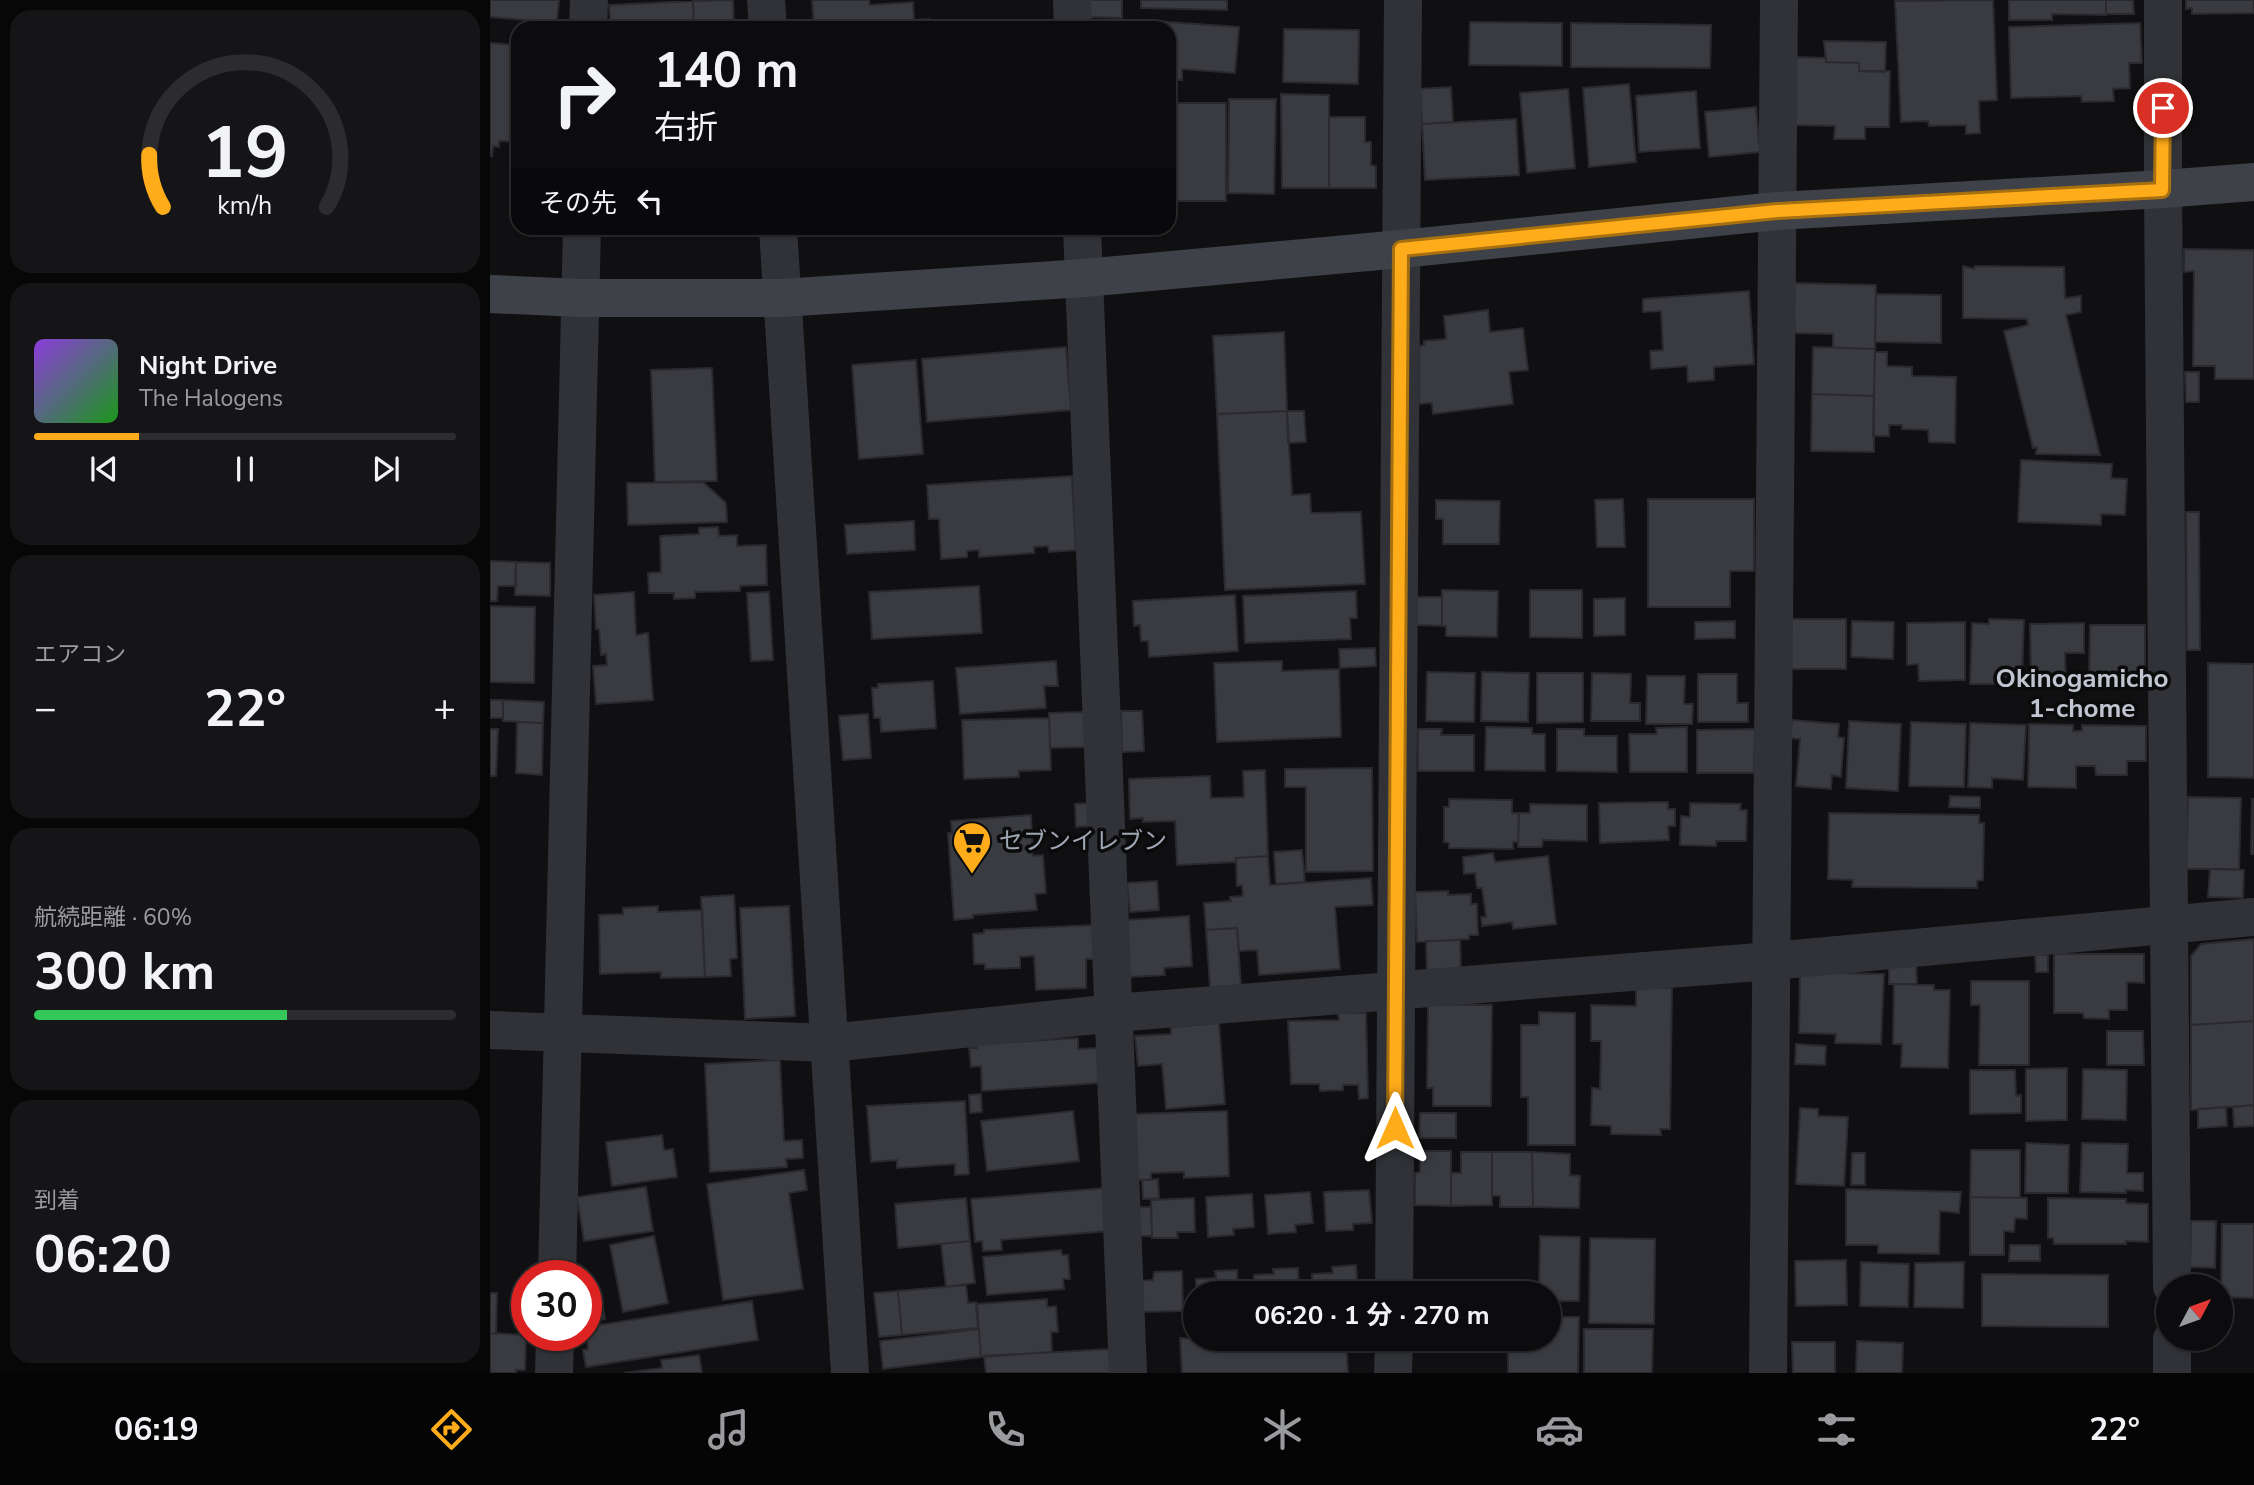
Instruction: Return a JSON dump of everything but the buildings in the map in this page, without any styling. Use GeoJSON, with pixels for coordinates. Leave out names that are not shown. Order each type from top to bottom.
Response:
{"type":"FeatureCollection","features":[{"type":"Feature","properties":{"kind":"street"},"geometry":{"type":"LineString","coordinates":[[588,21],[589,0]]}},
{"type":"Feature","properties":{"kind":"street"},"geometry":{"type":"LineString","coordinates":[[766,0],[768,21]]}},
{"type":"Feature","properties":{"kind":"street"},"geometry":{"type":"LineString","coordinates":[[1072,0],[1073,21]]}},
{"type":"Feature","properties":{"kind":"street"},"geometry":{"type":"LineString","coordinates":[[1394,1281],[1403,0]]}},
{"type":"Feature","properties":{"kind":"street"},"geometry":{"type":"LineString","coordinates":[[1768,1373],[1779,0]]}},
{"type":"Feature","properties":{"kind":"street"},"geometry":{"type":"LineString","coordinates":[[2163,0],[2162,190],[2172,1274]]}},
{"type":"Feature","properties":{"kind":"street"},"geometry":{"type":"LineString","coordinates":[[490,294],[580,298],[782,298],[1084,278],[1777,211],[2162,190],[2254,181]]}},
{"type":"Feature","properties":{"kind":"street"},"geometry":{"type":"LineString","coordinates":[[557,1260],[582,235]]}},
{"type":"Feature","properties":{"kind":"street"},"geometry":{"type":"LineString","coordinates":[[778,235],[850,1373]]}},
{"type":"Feature","properties":{"kind":"street"},"geometry":{"type":"LineString","coordinates":[[1082,235],[1128,1373]]}},
{"type":"Feature","properties":{"kind":"street"},"geometry":{"type":"LineString","coordinates":[[490,1030],[830,1043],[1114,1013],[1771,961],[2254,917]]}},
{"type":"Feature","properties":{"kind":"street"},"geometry":{"type":"LineString","coordinates":[[554,1373],[555,1351]]}},
{"type":"Feature","properties":{"kind":"street"},"geometry":{"type":"LineString","coordinates":[[1394,1351],[1394,1373]]}},
{"type":"Feature","properties":{"kind":"street"},"geometry":{"type":"LineString","coordinates":[[2172,1351],[2172,1373]]}},
{"type":"Feature","properties":{"kind":"place","name":"セブンイレブン"},"geometry":{"type":"Point","coordinates":[972,875]}},
{"type":"Feature","properties":{"kind":"district","name":"Okinogamicho 1-chome"},"geometry":{"type":"Point","coordinates":[2082,693]}},
{"type":"Feature","properties":{"kind":"route"},"geometry":{"type":"LineString","coordinates":[[1395,1128],[1401,249],[1777,211],[2162,190],[2163,108]]}}]}
